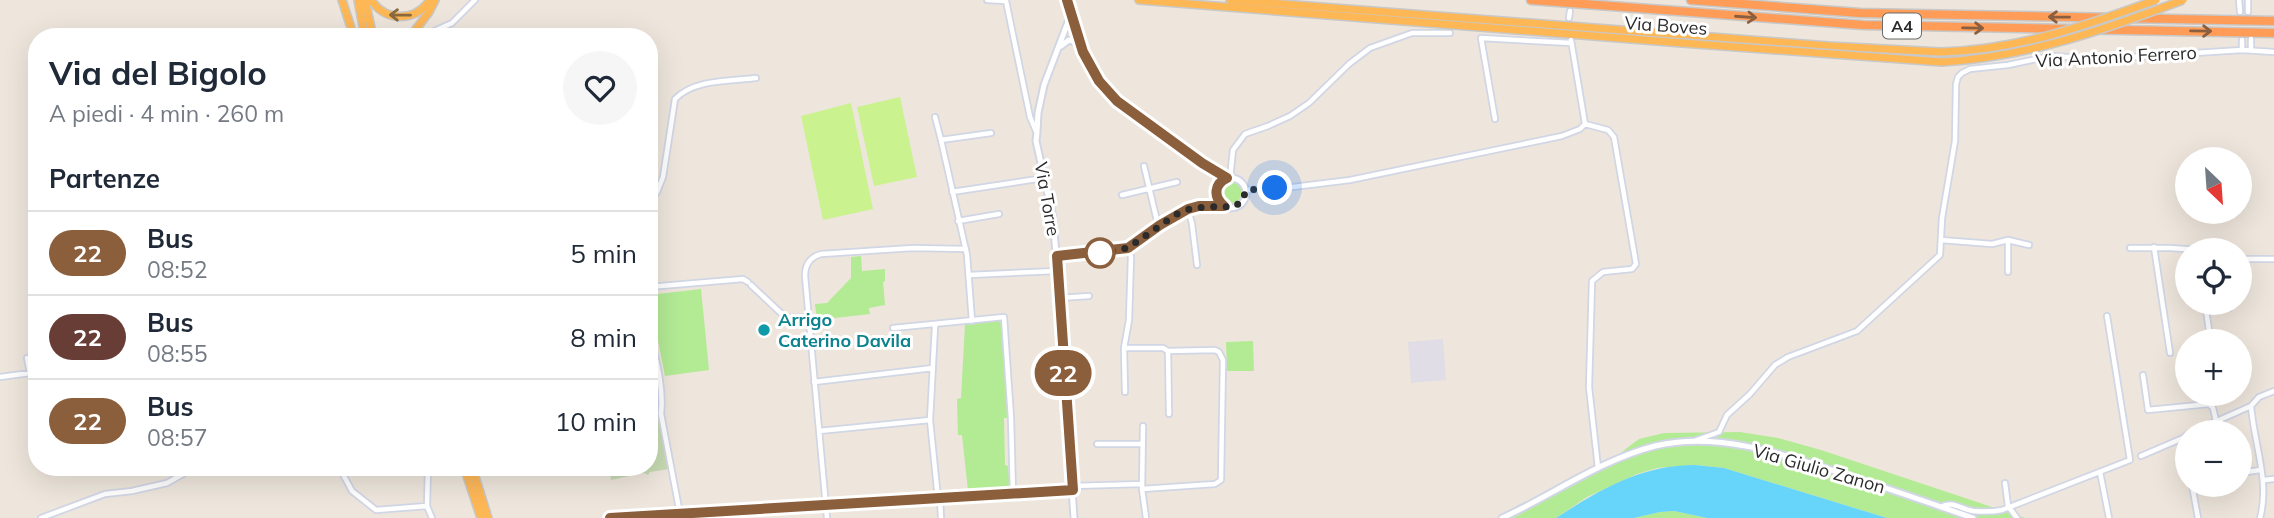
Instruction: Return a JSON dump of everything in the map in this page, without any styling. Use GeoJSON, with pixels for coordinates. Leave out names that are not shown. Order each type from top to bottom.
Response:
{"type":"FeatureCollection","features":[{"type":"Feature","properties":{"kind":"highway"},"geometry":{"type":"LineString","coordinates":[[342,0],[351,28]]}},
{"type":"Feature","properties":{"kind":"highway"},"geometry":{"type":"LineString","coordinates":[[358,0],[363,28]]}},
{"type":"Feature","properties":{"kind":"highway"},"geometry":{"type":"LineString","coordinates":[[365,0],[371,28]]}},
{"type":"Feature","properties":{"kind":"highway"},"geometry":{"type":"LineString","coordinates":[[370,0],[383,13],[403,18],[422,10],[430,0]]}},
{"type":"Feature","properties":{"kind":"highway"},"geometry":{"type":"LineString","coordinates":[[417,28],[435,0]]}},
{"type":"Feature","properties":{"kind":"highway","name":"Via Boves"},"geometry":{"type":"LineString","coordinates":[[1139,0],[1942,62],[1966,61],[2050,46],[2183,0]]}},
{"type":"Feature","properties":{"kind":"highway","name":"Via Boves"},"geometry":{"type":"LineString","coordinates":[[1230,0],[1902,51],[1977,50],[2028,42],[2156,0]]}},
{"type":"Feature","properties":{"kind":"highway","name":"A4"},"geometry":{"type":"LineString","coordinates":[[1531,0],[1863,25],[2274,33]]}},
{"type":"Feature","properties":{"kind":"highway","name":"A4"},"geometry":{"type":"LineString","coordinates":[[1691,0],[1860,13],[2274,20]]}},
{"type":"Feature","properties":{"kind":"highway"},"geometry":{"type":"LineString","coordinates":[[467,476],[481,518]]}},
{"type":"Feature","properties":{"kind":"highway"},"geometry":{"type":"LineString","coordinates":[[475,476],[488,518]]}},
{"type":"Feature","properties":{"kind":"street"},"geometry":{"type":"LineString","coordinates":[[441,28],[452,23],[475,0]]}},
{"type":"Feature","properties":{"kind":"street"},"geometry":{"type":"LineString","coordinates":[[987,0],[1006,1],[1030,117],[1037,132]]}},
{"type":"Feature","properties":{"kind":"street"},"geometry":{"type":"LineString","coordinates":[[1067,0],[1083,52]]}},
{"type":"Feature","properties":{"kind":"street"},"geometry":{"type":"LineString","coordinates":[[2239,0],[2239,12]]}},
{"type":"Feature","properties":{"kind":"street"},"geometry":{"type":"LineString","coordinates":[[2248,0],[2248,12]]}},
{"type":"Feature","properties":{"kind":"street"},"geometry":{"type":"LineString","coordinates":[[1570,11],[1570,18]]}},
{"type":"Feature","properties":{"kind":"street","name":"Via Torre"},"geometry":{"type":"LineString","coordinates":[[1070,12],[1044,85],[1036,141],[1052,213],[1057,256],[1074,518]]}},
{"type":"Feature","properties":{"kind":"street"},"geometry":{"type":"LineString","coordinates":[[1229,178],[1233,150],[1245,134],[1268,126],[1309,103],[1349,64],[1370,48],[1412,33],[1450,33]]}},
{"type":"Feature","properties":{"kind":"street"},"geometry":{"type":"LineString","coordinates":[[1246,190],[1326,184],[1562,136],[1580,130],[1584,124],[1571,41],[1481,38],[1496,119]]}},
{"type":"Feature","properties":{"kind":"street"},"geometry":{"type":"LineString","coordinates":[[2250,39],[2251,50]]}},
{"type":"Feature","properties":{"kind":"street"},"geometry":{"type":"LineString","coordinates":[[2242,40],[2242,50]]}},
{"type":"Feature","properties":{"kind":"street"},"geometry":{"type":"LineString","coordinates":[[1057,256],[1128,248],[1188,209],[1199,206],[1230,208],[1240,205],[1246,190],[1239,180],[1229,178],[1202,163],[1117,101],[1099,81],[1075,42],[1065,41],[1059,48]]}},
{"type":"Feature","properties":{"kind":"street","name":"Via Antonio Ferrero"},"geometry":{"type":"LineString","coordinates":[[1693,442],[1697,438],[1720,432],[1727,415],[1775,365],[1788,357],[1848,336],[1865,325],[1940,255],[1942,218],[1955,141],[1956,84],[1962,73],[1970,69],[2052,56],[2114,59],[2242,50],[2274,52]]}},
{"type":"Feature","properties":{"kind":"street"},"geometry":{"type":"LineString","coordinates":[[658,190],[663,177],[675,99],[684,91],[708,83],[756,78]]}},
{"type":"Feature","properties":{"kind":"street"},"geometry":{"type":"LineString","coordinates":[[935,117],[966,249],[972,321]]}},
{"type":"Feature","properties":{"kind":"street"},"geometry":{"type":"LineString","coordinates":[[1584,124],[1608,130],[1615,137],[1636,264],[1632,270],[1603,272],[1592,281],[1589,387],[1598,469]]}},
{"type":"Feature","properties":{"kind":"street"},"geometry":{"type":"LineString","coordinates":[[941,140],[990,133]]}},
{"type":"Feature","properties":{"kind":"street"},"geometry":{"type":"LineString","coordinates":[[1144,166],[1160,225]]}},
{"type":"Feature","properties":{"kind":"street"},"geometry":{"type":"LineString","coordinates":[[952,192],[1044,178]]}},
{"type":"Feature","properties":{"kind":"street"},"geometry":{"type":"LineString","coordinates":[[1224,206],[1218,200],[1216,191],[1219,183],[1229,178]]}},
{"type":"Feature","properties":{"kind":"street"},"geometry":{"type":"LineString","coordinates":[[1122,195],[1177,183]]}},
{"type":"Feature","properties":{"kind":"street"},"geometry":{"type":"LineString","coordinates":[[1188,209],[1197,265]]}},
{"type":"Feature","properties":{"kind":"street"},"geometry":{"type":"LineString","coordinates":[[958,220],[999,214]]}},
{"type":"Feature","properties":{"kind":"street"},"geometry":{"type":"LineString","coordinates":[[1941,240],[1992,244],[2008,240],[2029,245]]}},
{"type":"Feature","properties":{"kind":"street"},"geometry":{"type":"LineString","coordinates":[[2008,240],[2008,272]]}},
{"type":"Feature","properties":{"kind":"street"},"geometry":{"type":"LineString","coordinates":[[2154,247],[2170,353]]}},
{"type":"Feature","properties":{"kind":"street"},"geometry":{"type":"LineString","coordinates":[[827,518],[805,270],[816,255],[921,248],[966,249]]}},
{"type":"Feature","properties":{"kind":"street"},"geometry":{"type":"LineString","coordinates":[[1125,392],[1124,348],[1129,320],[1131,257],[1128,248]]}},
{"type":"Feature","properties":{"kind":"street"},"geometry":{"type":"LineString","coordinates":[[2130,248],[2175,248]]}},
{"type":"Feature","properties":{"kind":"street"},"geometry":{"type":"LineString","coordinates":[[2252,259],[2274,260]]}},
{"type":"Feature","properties":{"kind":"street"},"geometry":{"type":"LineString","coordinates":[[969,275],[1057,271]]}},
{"type":"Feature","properties":{"kind":"street"},"geometry":{"type":"LineString","coordinates":[[658,287],[743,279],[785,316],[808,317]]}},
{"type":"Feature","properties":{"kind":"street"},"geometry":{"type":"LineString","coordinates":[[1059,298],[1089,296]]}},
{"type":"Feature","properties":{"kind":"street","name":"Via Giulio Zanon"},"geometry":{"type":"LineString","coordinates":[[1941,507],[1952,504],[1989,512],[2009,508],[2130,460],[2107,316]]}},
{"type":"Feature","properties":{"kind":"street"},"geometry":{"type":"LineString","coordinates":[[893,328],[935,326],[1004,317],[1013,494]]}},
{"type":"Feature","properties":{"kind":"street"},"geometry":{"type":"LineString","coordinates":[[935,326],[930,420],[941,518]]}},
{"type":"Feature","properties":{"kind":"street"},"geometry":{"type":"LineString","coordinates":[[609,518],[719,515],[1072,488],[1219,482],[1223,476],[1222,355],[1215,350],[1124,348]]}},
{"type":"Feature","properties":{"kind":"street"},"geometry":{"type":"LineString","coordinates":[[1168,351],[1169,414]]}},
{"type":"Feature","properties":{"kind":"street"},"geometry":{"type":"LineString","coordinates":[[27,359],[28,364]]}},
{"type":"Feature","properties":{"kind":"street"},"geometry":{"type":"LineString","coordinates":[[814,382],[933,368]]}},
{"type":"Feature","properties":{"kind":"street"},"geometry":{"type":"LineString","coordinates":[[658,370],[663,400],[661,414],[680,514]]}},
{"type":"Feature","properties":{"kind":"street"},"geometry":{"type":"LineString","coordinates":[[0,377],[28,373]]}},
{"type":"Feature","properties":{"kind":"street"},"geometry":{"type":"LineString","coordinates":[[2143,375],[2148,410],[2209,404],[2213,408],[2216,420]]}},
{"type":"Feature","properties":{"kind":"street"},"geometry":{"type":"LineString","coordinates":[[2252,405],[2259,397],[2274,391]]}},
{"type":"Feature","properties":{"kind":"street"},"geometry":{"type":"LineString","coordinates":[[2218,420],[2251,406],[2260,470],[2264,480],[2264,505],[2260,518]]}},
{"type":"Feature","properties":{"kind":"street"},"geometry":{"type":"LineString","coordinates":[[818,430],[930,420]]}},
{"type":"Feature","properties":{"kind":"street"},"geometry":{"type":"LineString","coordinates":[[1143,426],[1142,486],[1146,518]]}},
{"type":"Feature","properties":{"kind":"street"},"geometry":{"type":"LineString","coordinates":[[2141,456],[2175,441]]}},
{"type":"Feature","properties":{"kind":"street","name":"Via Giulio Zanon"},"geometry":{"type":"LineString","coordinates":[[1502,518],[1598,469],[1650,448],[1693,442],[1730,444],[1782,455],[1973,518]]}},
{"type":"Feature","properties":{"kind":"street"},"geometry":{"type":"LineString","coordinates":[[1097,444],[1143,444]]}},
{"type":"Feature","properties":{"kind":"street"},"geometry":{"type":"LineString","coordinates":[[2252,471],[2260,470]]}},
{"type":"Feature","properties":{"kind":"street"},"geometry":{"type":"LineString","coordinates":[[2100,472],[2109,518]]}},
{"type":"Feature","properties":{"kind":"street"},"geometry":{"type":"LineString","coordinates":[[41,518],[105,494],[167,484],[180,476]]}},
{"type":"Feature","properties":{"kind":"street"},"geometry":{"type":"LineString","coordinates":[[344,476],[352,491],[376,510],[426,506]]}},
{"type":"Feature","properties":{"kind":"street"},"geometry":{"type":"LineString","coordinates":[[428,476],[426,506],[432,518]]}},
{"type":"Feature","properties":{"kind":"street"},"geometry":{"type":"LineString","coordinates":[[2264,480],[2274,480]]}},
{"type":"Feature","properties":{"kind":"street"},"geometry":{"type":"LineString","coordinates":[[2005,483],[2009,508],[2017,518]]}},
{"type":"Feature","properties":{"kind":"street"},"geometry":{"type":"LineString","coordinates":[[2194,497],[2198,518]]}},
{"type":"Feature","properties":{"kind":"shaded area"},"geometry":{"type":"Polygon","coordinates":[[[1443,339],[1446,380],[1411,383],[1408,342],[1443,339]]]}},
{"type":"Feature","properties":{"kind":"green space"},"geometry":{"type":"Polygon","coordinates":[[[900,97],[917,177],[874,186],[857,107],[900,97]]]}},
{"type":"Feature","properties":{"kind":"green space"},"geometry":{"type":"Polygon","coordinates":[[[851,103],[873,209],[823,220],[801,116],[851,103]]]}},
{"type":"Feature","properties":{"kind":"green space"},"geometry":{"type":"Polygon","coordinates":[[[1231,181],[1239,184],[1242,192],[1239,200],[1231,203],[1223,200],[1220,192],[1223,184],[1231,181]]]}},
{"type":"Feature","properties":{"kind":"green space"},"geometry":{"type":"Polygon","coordinates":[[[861,256],[862,271],[885,269],[885,305],[869,308],[870,314],[817,320],[815,304],[827,303],[851,278],[851,257],[861,256]]]}},
{"type":"Feature","properties":{"kind":"green space"},"geometry":{"type":"Polygon","coordinates":[[[701,289],[709,370],[665,376],[658,341],[658,294],[701,289]]]}},
{"type":"Feature","properties":{"kind":"green space"},"geometry":{"type":"Polygon","coordinates":[[[1001,320],[1008,418],[1004,418],[1005,465],[1008,466],[1010,488],[968,491],[962,435],[958,435],[957,399],[961,398],[965,324],[1001,320]]]}},
{"type":"Feature","properties":{"kind":"green space"},"geometry":{"type":"Polygon","coordinates":[[[1253,341],[1254,371],[1227,371],[1226,342],[1253,341]]]}},
{"type":"Feature","properties":{"kind":"green space"},"geometry":{"type":"Polygon","coordinates":[[[658,408],[669,469],[658,471],[658,408]]]}},
{"type":"Feature","properties":{"kind":"green space"},"geometry":{"type":"Polygon","coordinates":[[[1740,432],[1778,438],[1821,450],[2025,518],[1887,518],[1724,468],[1695,465],[1657,468],[1637,474],[1587,497],[1556,518],[1513,518],[1598,470],[1639,439],[1664,433],[1740,432]]]}},
{"type":"Feature","properties":{"kind":"green space"},"geometry":{"type":"Polygon","coordinates":[[[610,476],[630,476],[611,480],[610,476]]]}},
{"type":"Feature","properties":{"kind":"green space"},"geometry":{"type":"Polygon","coordinates":[[[1674,511],[1707,518],[1634,518],[1660,512],[1674,511]]]}},
{"type":"Feature","properties":{"kind":"water"},"geometry":{"type":"Polygon","coordinates":[[[1675,466],[1724,468],[1887,518],[1707,518],[1674,511],[1634,518],[1556,518],[1588,498],[1639,474],[1675,466]]]}},
{"type":"Feature","properties":{"kind":"bus line","name":"22"},"geometry":{"type":"LineString","coordinates":[[610,518],[1073,490],[1057,256],[1128,248],[1188,209],[1224,206],[1219,202],[1216,191],[1219,183],[1227,178],[1219,175],[1117,101],[1099,81],[1083,52],[1067,0]]}},
{"type":"Feature","properties":{"kind":"place","name":"Arrigo Caterino Davila"},"geometry":{"type":"Point","coordinates":[764,330]}},
{"type":"Feature","properties":{"kind":"route"},"geometry":{"type":"LineString","coordinates":[[1100,253],[1128,248],[1188,209],[1199,206],[1230,208],[1242,202],[1246,190],[1275,188]]}}]}
